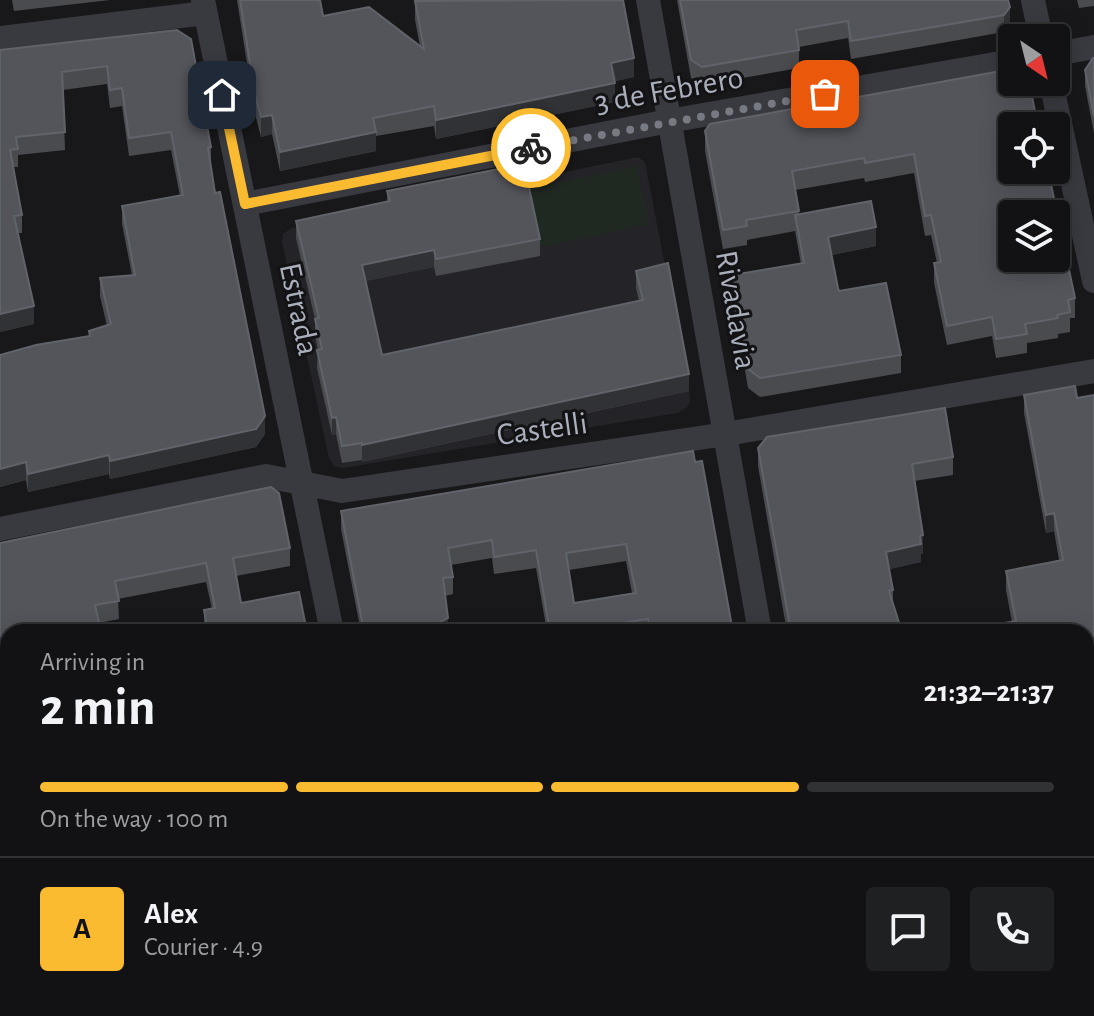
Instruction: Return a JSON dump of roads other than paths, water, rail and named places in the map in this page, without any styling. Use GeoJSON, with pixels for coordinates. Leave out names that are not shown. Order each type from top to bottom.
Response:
{"type":"FeatureCollection","features":[{"type":"Feature","properties":{"kind":"street","name":"Rivadavia"},"geometry":{"type":"LineString","coordinates":[[648,0],[759,624]]}},
{"type":"Feature","properties":{"kind":"street"},"geometry":{"type":"LineString","coordinates":[[1033,0],[1038,24]]}},
{"type":"Feature","properties":{"kind":"street"},"geometry":{"type":"LineString","coordinates":[[0,38],[204,6]]}},
{"type":"Feature","properties":{"kind":"street","name":"Estrada"},"geometry":{"type":"LineString","coordinates":[[204,6],[330,624]]}},
{"type":"Feature","properties":{"kind":"street"},"geometry":{"type":"LineString","coordinates":[[1070,51],[1094,47]]}},
{"type":"Feature","properties":{"kind":"street","name":"3 de Febrero"},"geometry":{"type":"LineString","coordinates":[[245,204],[669,121],[998,63]]}},
{"type":"Feature","properties":{"kind":"street"},"geometry":{"type":"LineString","coordinates":[[1054,96],[1094,281]]}},
{"type":"Feature","properties":{"kind":"street","name":"Castelli"},"geometry":{"type":"LineString","coordinates":[[0,529],[266,476],[342,491],[726,434],[1094,371]]}}]}
